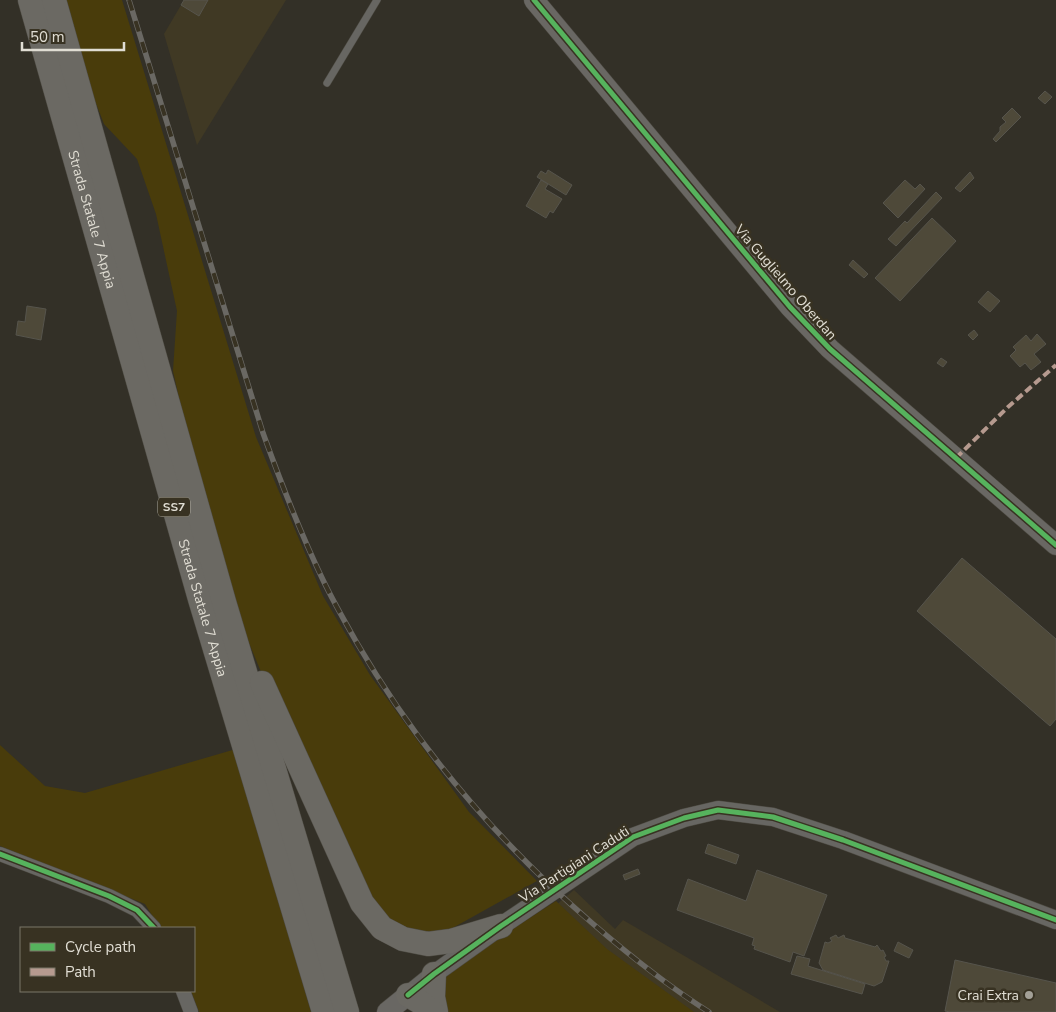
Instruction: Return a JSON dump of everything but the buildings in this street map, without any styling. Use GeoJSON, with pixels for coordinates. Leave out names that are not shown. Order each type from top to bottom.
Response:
{"type":"FeatureCollection","features":[{"type":"Feature","properties":{"kind":"highway","name":"Strada Statale 7 Appia"},"geometry":{"type":"LineString","coordinates":[[30,0],[200,599],[324,1012]]}},
{"type":"Feature","properties":{"kind":"highway","name":"Strada Statale 7 Appia"},"geometry":{"type":"LineString","coordinates":[[54,0],[224,602],[347,1012]]}},
{"type":"Feature","properties":{"kind":"highway"},"geometry":{"type":"LineString","coordinates":[[224,602],[362,903],[382,928],[403,939],[428,944],[451,941],[501,926]]}},
{"type":"Feature","properties":{"kind":"highway"},"geometry":{"type":"LineString","coordinates":[[434,974],[433,997],[436,1012]]}},
{"type":"Feature","properties":{"kind":"highway"},"geometry":{"type":"LineString","coordinates":[[402,1005],[425,1006],[432,1012]]}},
{"type":"Feature","properties":{"kind":"main road","name":"Via Guglielmo Oberdan"},"geometry":{"type":"LineString","coordinates":[[534,0],[790,307],[830,349],[1056,545]]}},
{"type":"Feature","properties":{"kind":"street","name":"Via Partigiani Caduti"},"geometry":{"type":"LineString","coordinates":[[402,1005],[434,974],[501,926],[633,837],[684,818],[718,810],[774,817],[843,840],[1056,920]]}},
{"type":"Feature","properties":{"kind":"street"},"geometry":{"type":"LineString","coordinates":[[0,854],[109,896],[137,910],[153,927]]}},
{"type":"Feature","properties":{"kind":"street"},"geometry":{"type":"LineString","coordinates":[[183,992],[191,1012]]}},
{"type":"Feature","properties":{"kind":"lane"},"geometry":{"type":"LineString","coordinates":[[327,83],[377,0]]}},
{"type":"Feature","properties":{"kind":"shaded area"},"geometry":{"type":"Polygon","coordinates":[[[57,0],[122,0],[256,437],[323,596],[370,675],[469,812],[537,881],[440,935],[409,933],[379,917],[269,691],[234,607],[200,491],[173,371],[177,311],[156,214],[137,159],[104,124],[57,0]]]}},
{"type":"Feature","properties":{"kind":"shaded area"},"geometry":{"type":"Polygon","coordinates":[[[184,0],[286,0],[197,145],[164,34],[184,0]]]}},
{"type":"Feature","properties":{"kind":"shaded area"},"geometry":{"type":"Polygon","coordinates":[[[0,745],[45,786],[85,793],[236,749],[311,1012],[199,1012],[191,992],[195,992],[195,927],[159,927],[145,904],[0,846],[0,745]]]}},
{"type":"Feature","properties":{"kind":"shaded area"},"geometry":{"type":"Polygon","coordinates":[[[574,890],[615,929],[623,920],[780,1012],[672,1012],[550,910],[574,890]]]}},
{"type":"Feature","properties":{"kind":"shaded area"},"geometry":{"type":"Polygon","coordinates":[[[556,901],[607,949],[694,1012],[442,1012],[443,974],[556,901]]]}},
{"type":"Feature","properties":{"kind":"railway"},"geometry":{"type":"LineString","coordinates":[[129,0],[263,433],[291,507],[315,562],[357,643],[381,682],[434,757],[493,827],[558,892],[620,947],[664,981],[709,1012]]}},
{"type":"Feature","properties":{"kind":"marked path"},"geometry":{"type":"LineString","coordinates":[[956,458],[1008,407],[1056,365]]}},
{"type":"Feature","properties":{"kind":"cycle path"},"geometry":{"type":"LineString","coordinates":[[534,0],[790,307],[830,349],[1056,545]]}},
{"type":"Feature","properties":{"kind":"cycle path"},"geometry":{"type":"LineString","coordinates":[[408,995],[501,926],[633,837],[684,818],[718,810],[773,817],[843,840],[1056,920]]}},
{"type":"Feature","properties":{"kind":"cycle path"},"geometry":{"type":"LineString","coordinates":[[0,854],[109,896],[137,910],[153,927]]}},
{"type":"Feature","properties":{"kind":"place","name":"Crai Extra"},"geometry":{"type":"Point","coordinates":[1029,995]}}]}
